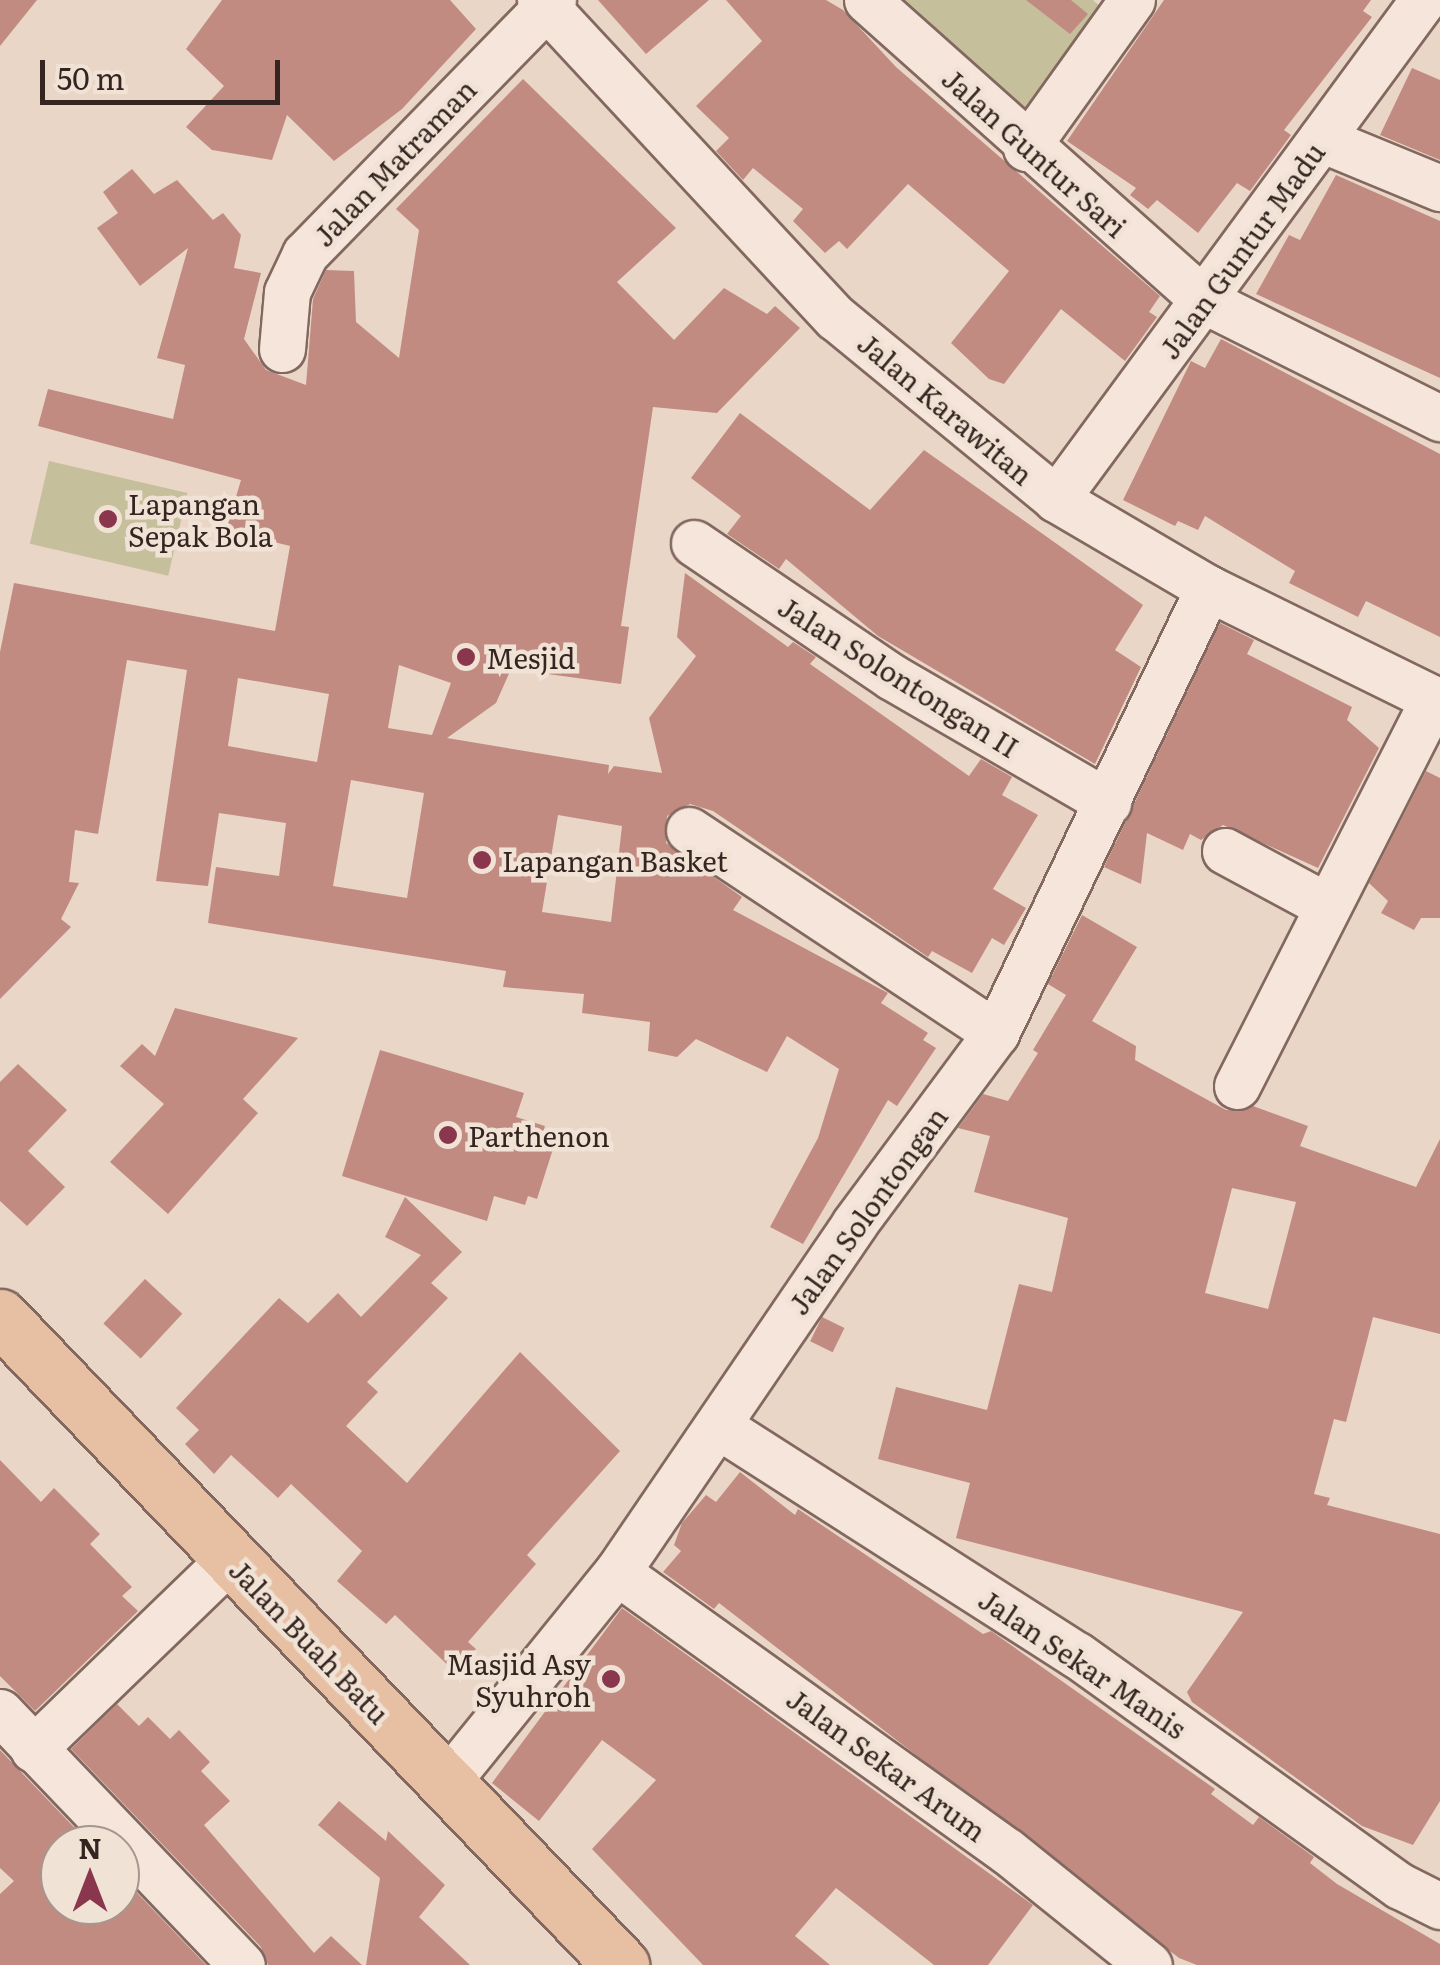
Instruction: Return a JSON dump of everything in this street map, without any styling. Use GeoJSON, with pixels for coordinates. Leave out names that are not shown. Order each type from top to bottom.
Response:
{"type":"FeatureCollection","features":[{"type":"Feature","properties":{"kind":"main road","name":"Jalan Buah Batu"},"geometry":{"type":"LineString","coordinates":[[0,1317],[620,1965]]}},
{"type":"Feature","properties":{"kind":"main road","name":"Jalan Buah Batu"},"geometry":{"type":"LineString","coordinates":[[0,1355],[578,1965]]}},
{"type":"Feature","properties":{"kind":"street","name":"Jalan Guntur Sari"},"geometry":{"type":"LineString","coordinates":[[869,0],[1026,148],[1205,302],[1440,418]]}},
{"type":"Feature","properties":{"kind":"street","name":"Jalan Guntur Madu"},"geometry":{"type":"LineString","coordinates":[[1056,499],[1205,302],[1423,0]]}},
{"type":"Feature","properties":{"kind":"street","name":"Jalan Matraman"},"geometry":{"type":"LineString","coordinates":[[282,348],[287,292],[305,254],[547,2]]}},
{"type":"Feature","properties":{"kind":"street","name":"Jalan Karawitan"},"geometry":{"type":"LineString","coordinates":[[547,2],[836,318],[1056,499],[1208,588],[1436,700]]}},
{"type":"Feature","properties":{"kind":"street"},"geometry":{"type":"LineString","coordinates":[[1026,148],[1121,5]]}},
{"type":"Feature","properties":{"kind":"street"},"geometry":{"type":"LineString","coordinates":[[1321,139],[1440,188]]}},
{"type":"Feature","properties":{"kind":"street","name":"Jalan Solontongan II"},"geometry":{"type":"LineString","coordinates":[[694,543],[892,677],[1108,802]]}},
{"type":"Feature","properties":{"kind":"street","name":"Jalan Solontongan"},"geometry":{"type":"LineString","coordinates":[[446,1783],[617,1572],[720,1427],[854,1224],[996,1033],[1208,588]]}},
{"type":"Feature","properties":{"kind":"street"},"geometry":{"type":"LineString","coordinates":[[1236,1086],[1436,700]]}},
{"type":"Feature","properties":{"kind":"street"},"geometry":{"type":"LineString","coordinates":[[689,830],[996,1033]]}},
{"type":"Feature","properties":{"kind":"street"},"geometry":{"type":"LineString","coordinates":[[1225,851],[1328,906]]}},
{"type":"Feature","properties":{"kind":"street","name":"Jalan Sekar Manis"},"geometry":{"type":"LineString","coordinates":[[720,1427],[1077,1655],[1400,1886],[1440,1906]]}},
{"type":"Feature","properties":{"kind":"street","name":"Jalan Sekar Arum"},"geometry":{"type":"LineString","coordinates":[[617,1572],[991,1840],[1149,1965]]}},
{"type":"Feature","properties":{"kind":"street"},"geometry":{"type":"LineString","coordinates":[[33,1749],[212,1576]]}},
{"type":"Feature","properties":{"kind":"street"},"geometry":{"type":"LineString","coordinates":[[0,1712],[242,1965]]}},
{"type":"Feature","properties":{"kind":"shaded area"},"geometry":{"type":"Polygon","coordinates":[[[885,0],[1093,0],[1110,15],[1023,130],[885,0]]]}},
{"type":"Feature","properties":{"kind":"shaded area","name":"Lapangan Sepak Bola"},"geometry":{"type":"Polygon","coordinates":[[[49,461],[187,493],[168,576],[30,544],[49,461]]]}},
{"type":"Feature","properties":{"kind":"building"},"geometry":{"type":"Polygon","coordinates":[[[0,0],[37,0],[0,46],[0,0]]]}},
{"type":"Feature","properties":{"kind":"building"},"geometry":{"type":"Polygon","coordinates":[[[222,0],[450,0],[476,29],[402,109],[334,161],[287,115],[272,160],[212,150],[186,127],[224,86],[186,49],[222,0]]]}},
{"type":"Feature","properties":{"kind":"building"},"geometry":{"type":"Polygon","coordinates":[[[598,0],[709,0],[646,54],[598,0]]]}},
{"type":"Feature","properties":{"kind":"building"},"geometry":{"type":"Polygon","coordinates":[[[726,0],[826,0],[843,10],[896,67],[1160,296],[1149,312],[1157,317],[1125,361],[1061,309],[1004,384],[989,379],[951,343],[1009,271],[908,184],[847,249],[839,241],[825,253],[793,221],[803,209],[753,168],[743,180],[716,151],[729,138],[696,106],[762,41],[726,0]]]}},
{"type":"Feature","properties":{"kind":"building"},"geometry":{"type":"Polygon","coordinates":[[[1026,0],[1071,0],[1088,14],[1070,34],[1026,0]]]}},
{"type":"Feature","properties":{"kind":"building"},"geometry":{"type":"Polygon","coordinates":[[[1164,0],[1371,0],[1363,11],[1372,17],[1284,130],[1291,135],[1250,191],[1237,183],[1198,233],[1157,200],[1148,209],[1130,195],[1136,188],[1067,141],[1164,0]]]}},
{"type":"Feature","properties":{"kind":"building"},"geometry":{"type":"Polygon","coordinates":[[[1412,68],[1440,80],[1440,160],[1380,135],[1412,68]]]}},
{"type":"Feature","properties":{"kind":"building"},"geometry":{"type":"Polygon","coordinates":[[[523,79],[676,228],[617,282],[674,340],[724,288],[767,314],[775,306],[800,328],[717,413],[653,407],[621,626],[629,627],[621,684],[511,669],[496,703],[447,738],[609,765],[608,774],[614,766],[662,773],[649,718],[696,656],[677,637],[685,573],[788,647],[793,642],[816,657],[810,664],[969,776],[981,759],[1012,777],[1002,795],[1038,815],[993,889],[1026,908],[1004,945],[992,938],[972,973],[932,951],[928,957],[713,811],[690,804],[667,816],[666,843],[742,897],[733,910],[888,993],[881,1003],[928,1033],[923,1040],[936,1048],[897,1106],[888,1100],[803,1244],[770,1227],[818,1138],[839,1069],[787,1036],[767,1072],[696,1039],[677,1057],[648,1051],[650,1022],[582,1013],[584,994],[503,987],[506,971],[208,923],[216,867],[279,876],[286,823],[219,813],[208,886],[156,881],[187,670],[127,660],[98,834],[75,830],[69,882],[79,883],[61,919],[71,927],[0,999],[0,652],[14,583],[275,631],[290,546],[226,530],[241,480],[38,426],[48,389],[173,419],[185,365],[157,358],[188,248],[140,286],[97,228],[118,213],[103,192],[132,169],[154,194],[177,180],[213,220],[223,213],[241,235],[234,268],[261,273],[244,339],[266,370],[306,385],[313,299],[326,270],[354,271],[356,322],[399,358],[419,230],[396,209],[523,79]],[[399,665],[388,728],[432,735],[451,683],[399,665]],[[238,678],[228,746],[317,762],[329,694],[238,678]],[[351,780],[333,886],[407,898],[424,793],[351,780]],[[558,815],[542,912],[611,922],[622,826],[558,815]]]}},
{"type":"Feature","properties":{"kind":"building"},"geometry":{"type":"Polygon","coordinates":[[[1336,175],[1440,221],[1440,378],[1256,294],[1289,235],[1300,240],[1336,175]]]}},
{"type":"Feature","properties":{"kind":"building"},"geometry":{"type":"Polygon","coordinates":[[[1221,339],[1440,454],[1440,637],[1366,601],[1358,617],[1289,583],[1295,571],[1205,516],[1198,530],[1178,521],[1175,526],[1123,500],[1191,361],[1205,368],[1221,339]]]}},
{"type":"Feature","properties":{"kind":"building"},"geometry":{"type":"Polygon","coordinates":[[[740,413],[870,510],[924,450],[1143,605],[1115,650],[1141,667],[1095,764],[878,636],[786,559],[779,569],[727,534],[741,516],[691,478],[740,413]]]}},
{"type":"Feature","properties":{"kind":"building"},"geometry":{"type":"Polygon","coordinates":[[[1220,623],[1254,640],[1247,654],[1352,707],[1347,720],[1379,748],[1318,868],[1223,825],[1201,840],[1190,834],[1183,850],[1147,833],[1141,884],[1104,867],[1220,623]]]}},
{"type":"Feature","properties":{"kind":"building"},"geometry":{"type":"Polygon","coordinates":[[[1426,771],[1440,778],[1440,918],[1421,918],[1414,930],[1381,913],[1388,901],[1369,883],[1426,771]]]}},
{"type":"Feature","properties":{"kind":"building"},"geometry":{"type":"Polygon","coordinates":[[[1082,915],[1137,947],[1092,1021],[1136,1046],[1135,1060],[1226,1110],[1253,1106],[1308,1126],[1300,1146],[1416,1187],[1440,1139],[1440,1334],[1373,1317],[1346,1422],[1334,1419],[1314,1494],[1330,1498],[1327,1505],[1440,1534],[1440,1801],[1413,1845],[1362,1826],[1192,1702],[1187,1692],[1243,1612],[956,1538],[970,1483],[878,1459],[896,1387],[987,1410],[1019,1284],[1052,1292],[1068,1218],[974,1192],[990,1136],[958,1128],[983,1094],[1008,1101],[1038,1053],[1033,1050],[1066,995],[1048,984],[1082,915]],[[1232,1188],[1205,1293],[1268,1309],[1296,1202],[1232,1188]]]}},
{"type":"Feature","properties":{"kind":"building"},"geometry":{"type":"Polygon","coordinates":[[[175,1008],[298,1038],[243,1099],[258,1113],[168,1214],[110,1162],[164,1104],[120,1066],[142,1044],[155,1056],[175,1008]]]}},
{"type":"Feature","properties":{"kind":"building","name":"Parthenon"},"geometry":{"type":"Polygon","coordinates":[[[380,1050],[524,1093],[516,1117],[545,1126],[539,1144],[553,1149],[537,1199],[528,1196],[525,1205],[494,1196],[487,1221],[342,1176],[380,1050]]]}},
{"type":"Feature","properties":{"kind":"building"},"geometry":{"type":"Polygon","coordinates":[[[18,1064],[67,1110],[28,1151],[65,1187],[27,1226],[0,1201],[0,1082],[18,1064]]]}},
{"type":"Feature","properties":{"kind":"building"},"geometry":{"type":"Polygon","coordinates":[[[405,1197],[462,1252],[431,1283],[448,1298],[367,1382],[378,1392],[346,1426],[407,1483],[520,1352],[620,1451],[527,1555],[536,1564],[468,1642],[476,1649],[455,1672],[395,1615],[386,1624],[337,1581],[362,1551],[291,1484],[278,1498],[231,1455],[214,1474],[185,1444],[199,1430],[176,1408],[279,1298],[308,1323],[338,1293],[361,1317],[421,1255],[385,1237],[405,1197]]]}},
{"type":"Feature","properties":{"kind":"building"},"geometry":{"type":"Polygon","coordinates":[[[145,1279],[182,1314],[141,1358],[103,1324],[145,1279]]]}},
{"type":"Feature","properties":{"kind":"building"},"geometry":{"type":"Polygon","coordinates":[[[822,1317],[844,1328],[833,1352],[810,1341],[822,1317]]]}},
{"type":"Feature","properties":{"kind":"building"},"geometry":{"type":"Polygon","coordinates":[[[0,1460],[41,1502],[54,1488],[100,1534],[90,1544],[132,1587],[122,1596],[138,1611],[35,1711],[0,1676],[0,1460]]]}},
{"type":"Feature","properties":{"kind":"building"},"geometry":{"type":"Polygon","coordinates":[[[740,1472],[795,1515],[798,1509],[983,1634],[991,1631],[1215,1789],[1211,1794],[1253,1825],[1259,1817],[1314,1857],[1310,1863],[1337,1884],[1440,1944],[1440,1965],[1197,1965],[1179,1958],[719,1603],[714,1609],[663,1572],[681,1551],[674,1545],[682,1523],[706,1495],[716,1502],[740,1472]]]}},
{"type":"Feature","properties":{"kind":"building"},"geometry":{"type":"Polygon","coordinates":[[[622,1608],[1033,1905],[988,1965],[934,1965],[836,1888],[795,1936],[830,1965],[703,1965],[592,1849],[656,1780],[602,1740],[539,1821],[492,1783],[622,1608]]]}},
{"type":"Feature","properties":{"kind":"building"},"geometry":{"type":"Polygon","coordinates":[[[117,1704],[139,1726],[148,1717],[170,1739],[179,1730],[210,1762],[201,1771],[230,1801],[204,1825],[314,1953],[331,1936],[362,1965],[268,1965],[261,1947],[71,1749],[117,1704]]]}},
{"type":"Feature","properties":{"kind":"building"},"geometry":{"type":"Polygon","coordinates":[[[0,1750],[72,1825],[40,1825],[40,1925],[140,1925],[140,1896],[206,1965],[0,1965],[0,1894],[14,1881],[0,1868],[0,1750]]]}},
{"type":"Feature","properties":{"kind":"building"},"geometry":{"type":"Polygon","coordinates":[[[339,1801],[386,1841],[388,1831],[445,1885],[419,1917],[470,1965],[366,1965],[380,1878],[318,1825],[339,1801]]]}},
{"type":"Feature","properties":{"kind":"place","name":"Lapangan Sepak Bola"},"geometry":{"type":"Point","coordinates":[108,519]}},
{"type":"Feature","properties":{"kind":"place","name":"Mesjid"},"geometry":{"type":"Point","coordinates":[466,657]}},
{"type":"Feature","properties":{"kind":"place","name":"Lapangan Basket"},"geometry":{"type":"Point","coordinates":[482,860]}},
{"type":"Feature","properties":{"kind":"place","name":"Parthenon"},"geometry":{"type":"Point","coordinates":[448,1135]}},
{"type":"Feature","properties":{"kind":"place","name":"Masjid Asy Syuhroh"},"geometry":{"type":"Point","coordinates":[611,1679]}}]}
